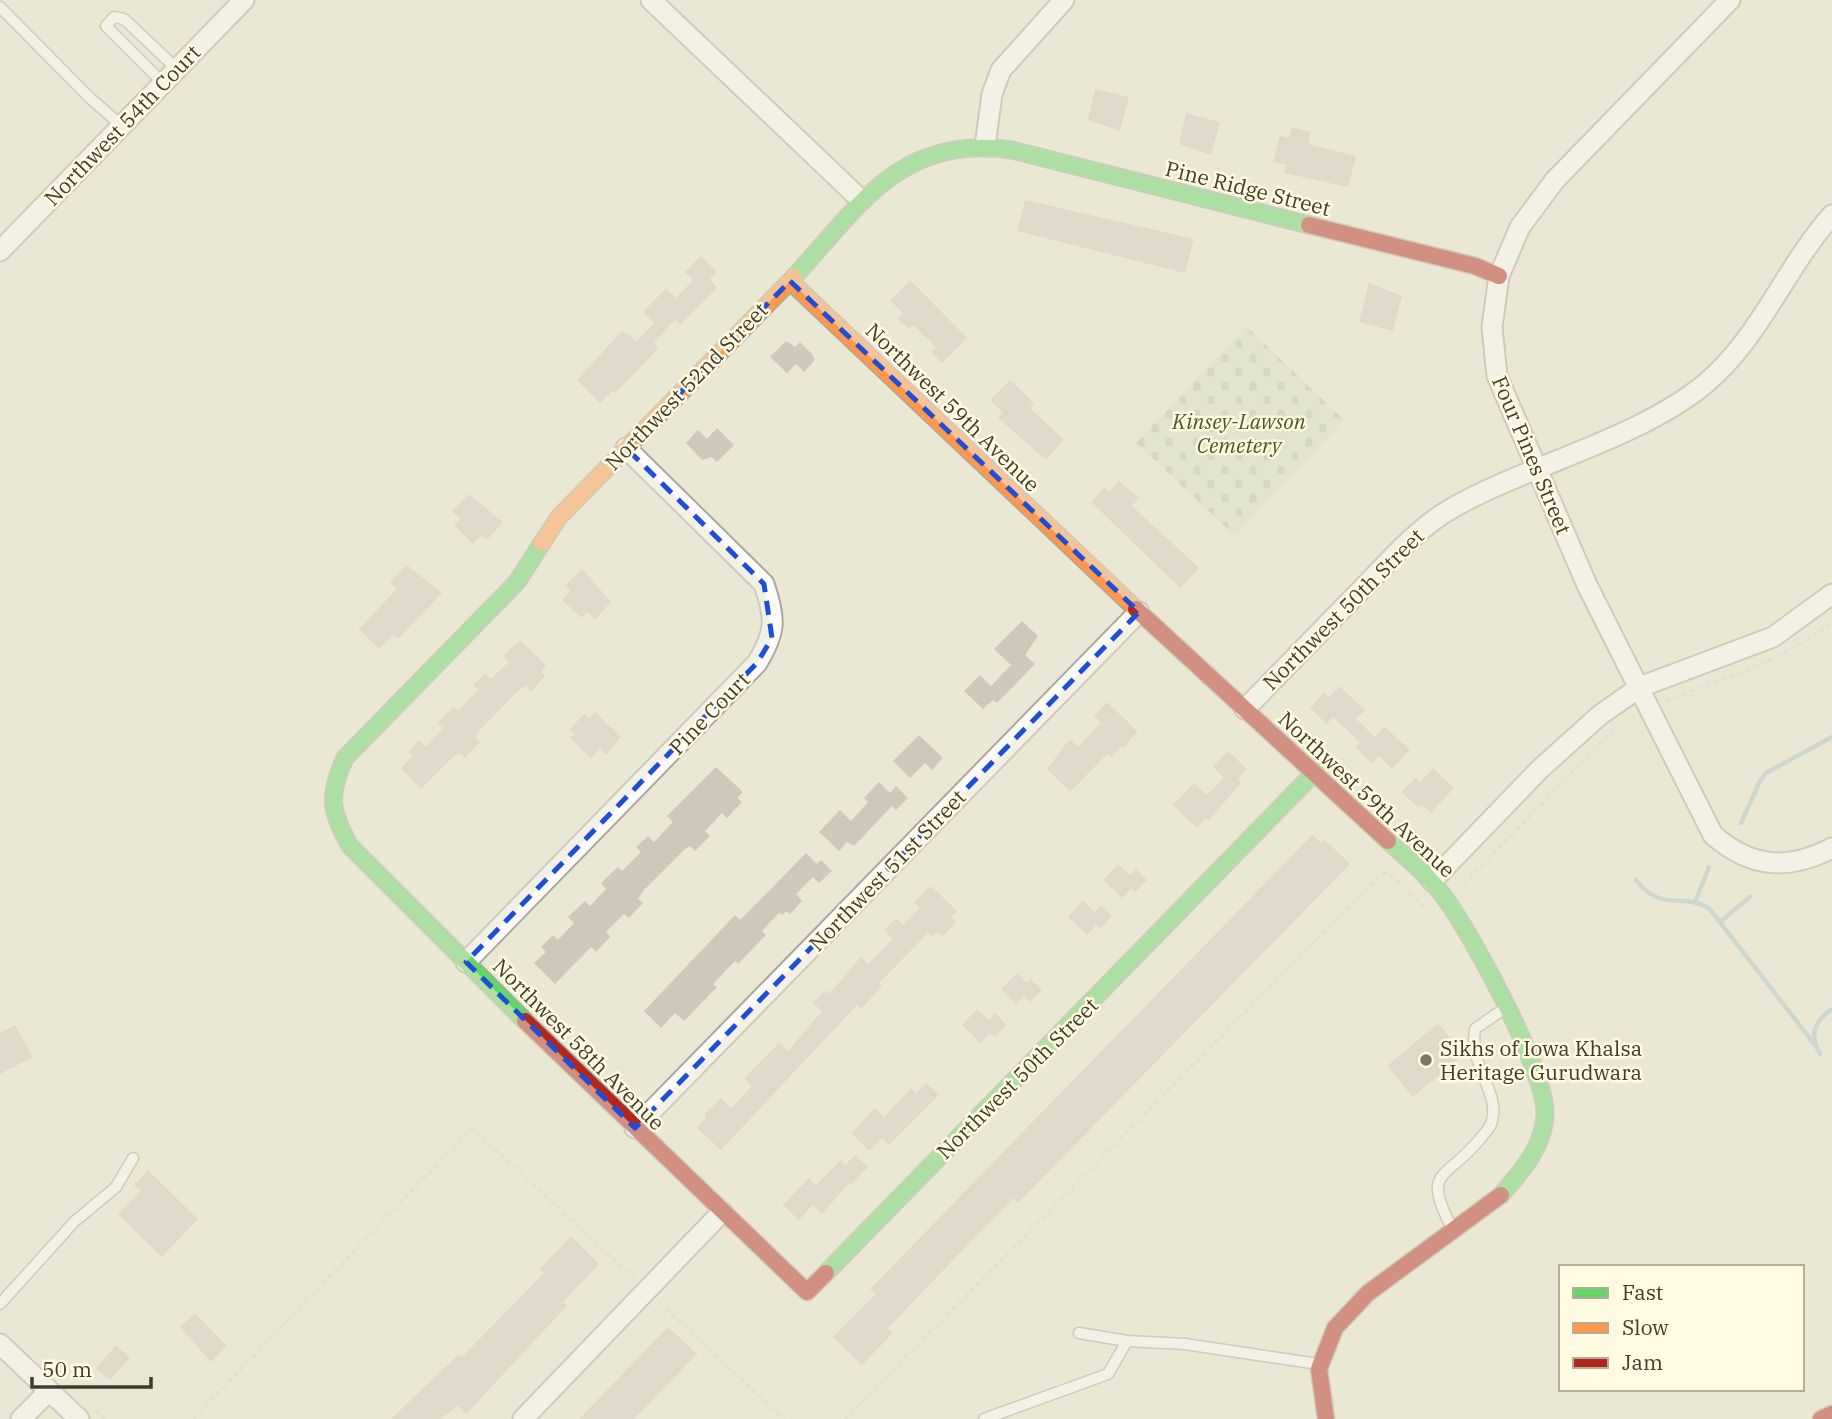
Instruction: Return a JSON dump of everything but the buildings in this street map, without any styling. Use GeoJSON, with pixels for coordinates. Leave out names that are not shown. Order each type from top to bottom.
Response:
{"type":"FeatureCollection","features":[{"type":"Feature","properties":{"kind":"street","name":"Northwest 54th Court"},"geometry":{"type":"LineString","coordinates":[[0,251],[244,0]]}},
{"type":"Feature","properties":{"kind":"street"},"geometry":{"type":"LineString","coordinates":[[650,0],[862,200]]}},
{"type":"Feature","properties":{"kind":"street"},"geometry":{"type":"LineString","coordinates":[[985,146],[992,94],[1001,70],[1064,0]]}},
{"type":"Feature","properties":{"kind":"street","name":"Four Pines Street"},"geometry":{"type":"LineString","coordinates":[[1730,0],[1555,180],[1520,227],[1499,275],[1492,327],[1497,376],[1587,585],[1713,835],[1731,850],[1751,859],[1784,865],[1832,848]]}},
{"type":"Feature","properties":{"kind":"street","name":"Northwest 52nd Street"},"geometry":{"type":"LineString","coordinates":[[332,816],[332,785],[345,758],[517,582],[559,517],[790,281],[862,200],[884,179],[905,165],[951,149],[985,146]]}},
{"type":"Feature","properties":{"kind":"street","name":"Pine Ridge Street"},"geometry":{"type":"LineString","coordinates":[[985,146],[1462,263],[1499,275]]}},
{"type":"Feature","properties":{"kind":"street","name":"Northwest 50th Street"},"geometry":{"type":"LineString","coordinates":[[1245,709],[1418,532],[1455,507],[1671,408],[1720,371],[1746,342],[1794,263],[1832,215]]}},
{"type":"Feature","properties":{"kind":"street","name":"Northwest 59th Avenue"},"geometry":{"type":"LineString","coordinates":[[790,281],[1139,612],[1432,881],[1449,900],[1506,1008],[1542,1086],[1545,1118],[1537,1149],[1518,1181],[1377,1287],[1343,1318],[1325,1342],[1318,1364],[1318,1385],[1326,1419]]}},
{"type":"Feature","properties":{"kind":"street","name":"Pine Court"},"geometry":{"type":"LineString","coordinates":[[466,961],[757,663],[772,638],[771,604],[764,584],[626,448]]}},
{"type":"Feature","properties":{"kind":"street"},"geometry":{"type":"LineString","coordinates":[[1432,881],[1540,769],[1600,715],[1640,687],[1773,637],[1832,594]]}},
{"type":"Feature","properties":{"kind":"street","name":"Northwest 51st Street"},"geometry":{"type":"LineString","coordinates":[[635,1128],[1139,612]]}},
{"type":"Feature","properties":{"kind":"street","name":"Northwest 50th Street"},"geometry":{"type":"LineString","coordinates":[[807,1292],[1315,772]]}},
{"type":"Feature","properties":{"kind":"street","name":"Northwest 58th Avenue"},"geometry":{"type":"LineString","coordinates":[[332,816],[350,846],[635,1128],[807,1292]]}},
{"type":"Feature","properties":{"kind":"street"},"geometry":{"type":"LineString","coordinates":[[523,1419],[722,1212]]}},
{"type":"Feature","properties":{"kind":"street"},"geometry":{"type":"LineString","coordinates":[[0,1344],[79,1419]]}},
{"type":"Feature","properties":{"kind":"street"},"geometry":{"type":"LineString","coordinates":[[21,1419],[49,1391]]}},
{"type":"Feature","properties":{"kind":"street"},"geometry":{"type":"LineString","coordinates":[[1821,1419],[1832,1414]]}},
{"type":"Feature","properties":{"kind":"lane"},"geometry":{"type":"LineString","coordinates":[[0,6],[90,98],[122,126]]}},
{"type":"Feature","properties":{"kind":"lane"},"geometry":{"type":"LineString","coordinates":[[114,18],[124,19],[170,76],[106,26],[114,18]]}},
{"type":"Feature","properties":{"kind":"lane"},"geometry":{"type":"LineString","coordinates":[[1454,1231],[1438,1201],[1436,1184],[1442,1173],[1471,1150],[1492,1124],[1494,1104],[1472,1048],[1475,1028],[1506,1008]]}},
{"type":"Feature","properties":{"kind":"lane"},"geometry":{"type":"LineString","coordinates":[[0,1304],[74,1222],[116,1187],[133,1158]]}},
{"type":"Feature","properties":{"kind":"lane"},"geometry":{"type":"LineString","coordinates":[[1079,1333],[1127,1342],[1185,1344],[1318,1364]]}},
{"type":"Feature","properties":{"kind":"lane"},"geometry":{"type":"LineString","coordinates":[[984,1419],[1108,1374],[1127,1342]]}},
{"type":"Feature","properties":{"kind":"path"},"geometry":{"type":"LineString","coordinates":[[1649,706],[1764,664],[1814,636],[1832,622]]}},
{"type":"Feature","properties":{"kind":"path"},"geometry":{"type":"LineString","coordinates":[[1449,900],[1617,726]]}},
{"type":"Feature","properties":{"kind":"path"},"geometry":{"type":"LineString","coordinates":[[845,1419],[1379,876],[1386,873],[1391,876],[1429,912]]}},
{"type":"Feature","properties":{"kind":"path"},"geometry":{"type":"LineString","coordinates":[[193,1419],[472,1128],[784,1419]]}},
{"type":"Feature","properties":{"kind":"highlighted area"},"geometry":{"type":"Polygon","coordinates":[[[790,281],[1139,612],[635,1128],[466,962],[757,663],[772,638],[764,584],[626,448],[790,281]]]}},
{"type":"Feature","properties":{"kind":"green space","name":"Kinsey-Lawson Cemetery"},"geometry":{"type":"Polygon","coordinates":[[[1246,326],[1344,420],[1235,536],[1136,443],[1246,326]]]}},
{"type":"Feature","properties":{"kind":"waterway"},"geometry":{"type":"LineString","coordinates":[[1741,823],[1766,773],[1832,737]]}},
{"type":"Feature","properties":{"kind":"waterway"},"geometry":{"type":"LineString","coordinates":[[1695,902],[1709,867]]}},
{"type":"Feature","properties":{"kind":"waterway"},"geometry":{"type":"LineString","coordinates":[[1636,880],[1654,896],[1709,908],[1815,1045]]}},
{"type":"Feature","properties":{"kind":"waterway"},"geometry":{"type":"LineString","coordinates":[[1721,921],[1750,897]]}},
{"type":"Feature","properties":{"kind":"waterway"},"geometry":{"type":"LineString","coordinates":[[1820,1054],[1815,1040],[1815,1029],[1832,1009]]}},
{"type":"Feature","properties":{"kind":"traffic: fast"},"geometry":{"type":"LineString","coordinates":[[794,277],[840,225],[886,180],[912,164],[940,153],[973,148],[1012,150],[1309,225]]}},
{"type":"Feature","properties":{"kind":"traffic: fast"},"geometry":{"type":"LineString","coordinates":[[525,1021],[350,846],[338,823],[334,793],[345,758],[517,582],[542,543]]}},
{"type":"Feature","properties":{"kind":"traffic: fast"},"geometry":{"type":"LineString","coordinates":[[826,1273],[1315,772]]}},
{"type":"Feature","properties":{"kind":"traffic: fast"},"geometry":{"type":"LineString","coordinates":[[1388,841],[1430,880],[1455,912],[1505,1003],[1543,1096],[1545,1116],[1540,1139],[1530,1159],[1501,1195]]}},
{"type":"Feature","properties":{"kind":"traffic: slow"},"geometry":{"type":"LineString","coordinates":[[542,543],[559,517],[794,277]]}},
{"type":"Feature","properties":{"kind":"traffic: slow"},"geometry":{"type":"LineString","coordinates":[[790,281],[1136,609]]}},
{"type":"Feature","properties":{"kind":"traffic: jam"},"geometry":{"type":"LineString","coordinates":[[1309,225],[1475,266],[1499,276]]}},
{"type":"Feature","properties":{"kind":"traffic: jam"},"geometry":{"type":"LineString","coordinates":[[1136,609],[1388,841]]}},
{"type":"Feature","properties":{"kind":"traffic: jam"},"geometry":{"type":"LineString","coordinates":[[525,1021],[807,1292],[826,1273]]}},
{"type":"Feature","properties":{"kind":"traffic: jam"},"geometry":{"type":"LineString","coordinates":[[1326,1419],[1319,1369],[1335,1328],[1368,1293],[1501,1195]]}},
{"type":"Feature","properties":{"kind":"traffic: jam"},"geometry":{"type":"LineString","coordinates":[[1821,1419],[1832,1414]]}},
{"type":"Feature","properties":{"kind":"place","name":"Sikhs of Iowa Khalsa Heritage Gurudwara"},"geometry":{"type":"Point","coordinates":[1426,1060]}}]}
